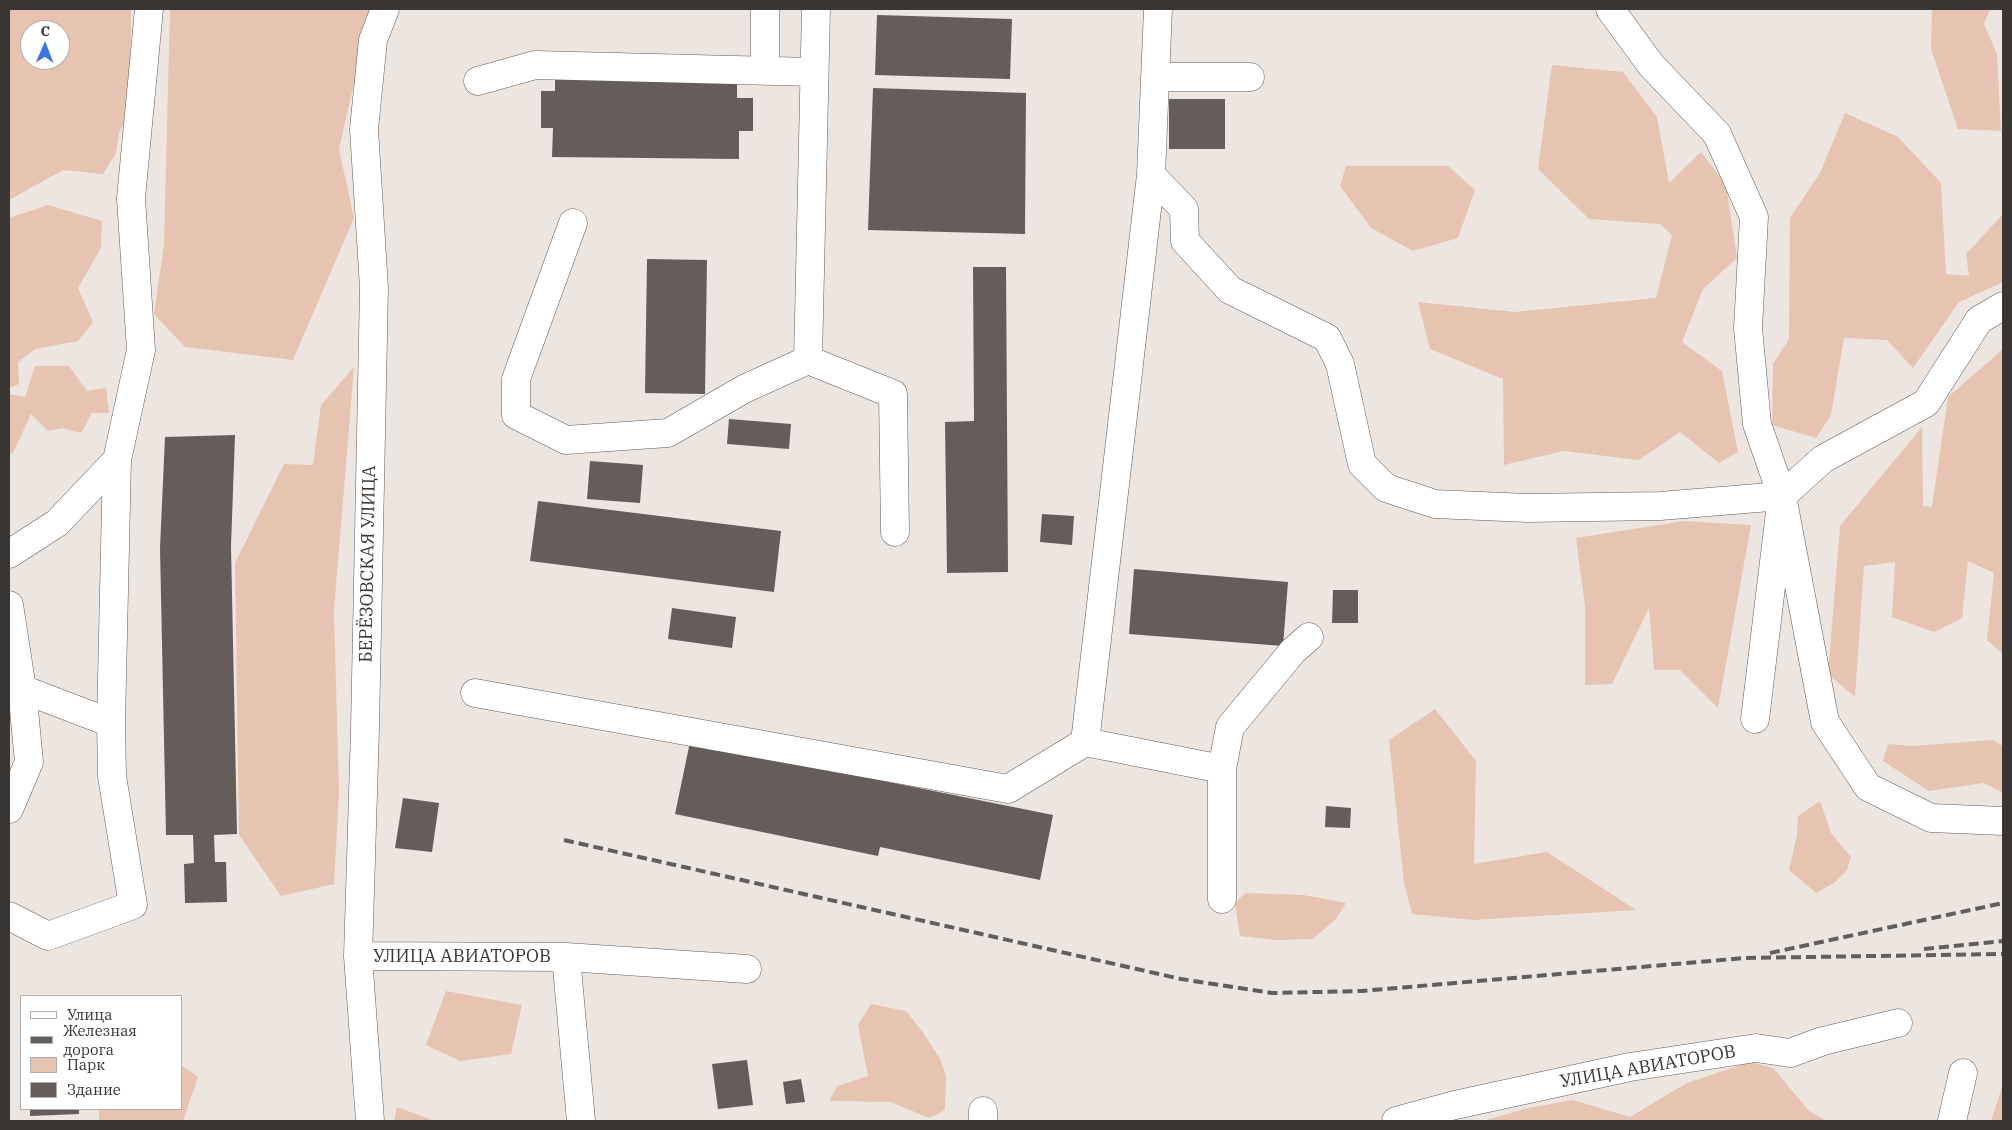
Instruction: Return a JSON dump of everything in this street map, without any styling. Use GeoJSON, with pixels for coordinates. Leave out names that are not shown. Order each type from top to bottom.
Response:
{"type":"FeatureCollection","features":[{"type":"Feature","properties":{"kind":"street"},"geometry":{"type":"LineString","coordinates":[[9,916],[48,936],[133,905],[112,776],[111,723],[117,460],[141,350],[131,198],[149,9]]}},
{"type":"Feature","properties":{"kind":"street","name":"БЕРЁЗОВСКАЯ УЛИЦА"},"geometry":{"type":"LineString","coordinates":[[370,1121],[358,956],[365,729],[374,288],[364,129],[373,40],[385,9]]}},
{"type":"Feature","properties":{"kind":"street"},"geometry":{"type":"LineString","coordinates":[[765,9],[765,70]]}},
{"type":"Feature","properties":{"kind":"street"},"geometry":{"type":"LineString","coordinates":[[808,360],[816,9]]}},
{"type":"Feature","properties":{"kind":"street"},"geometry":{"type":"LineString","coordinates":[[1085,742],[1151,175],[1158,9]]}},
{"type":"Feature","properties":{"kind":"street"},"geometry":{"type":"LineString","coordinates":[[1610,9],[1652,65],[1717,134],[1754,217],[1748,328],[1757,424],[1782,496],[1825,722],[1868,787],[1931,818],[2003,821]]}},
{"type":"Feature","properties":{"kind":"street"},"geometry":{"type":"LineString","coordinates":[[478,81],[535,65],[814,72]]}},
{"type":"Feature","properties":{"kind":"street"},"geometry":{"type":"LineString","coordinates":[[1155,77],[1250,77]]}},
{"type":"Feature","properties":{"kind":"street"},"geometry":{"type":"LineString","coordinates":[[1151,175],[1184,209],[1185,241],[1230,290],[1327,338],[1340,364],[1362,464],[1386,488],[1435,504],[1528,508],[1660,506],[1782,496],[1823,459],[1926,403],[1979,320],[2003,306]]}},
{"type":"Feature","properties":{"kind":"street"},"geometry":{"type":"LineString","coordinates":[[572,223],[516,379],[516,415],[566,440],[668,433],[744,389],[808,360],[894,394],[895,532]]}},
{"type":"Feature","properties":{"kind":"street"},"geometry":{"type":"LineString","coordinates":[[9,554],[57,523],[117,460]]}},
{"type":"Feature","properties":{"kind":"street"},"geometry":{"type":"LineString","coordinates":[[1755,719],[1782,496]]}},
{"type":"Feature","properties":{"kind":"street"},"geometry":{"type":"LineString","coordinates":[[9,606],[22,689],[29,762],[9,809]]}},
{"type":"Feature","properties":{"kind":"street"},"geometry":{"type":"LineString","coordinates":[[1222,899],[1222,769],[1230,727],[1293,651],[1309,637]]}},
{"type":"Feature","properties":{"kind":"street"},"geometry":{"type":"LineString","coordinates":[[22,689],[111,723]]}},
{"type":"Feature","properties":{"kind":"street"},"geometry":{"type":"LineString","coordinates":[[474,693],[1008,789],[1085,742],[1222,769]]}},
{"type":"Feature","properties":{"kind":"street","name":"УЛИЦА АВИАТОРОВ"},"geometry":{"type":"LineString","coordinates":[[358,956],[566,957],[747,969]]}},
{"type":"Feature","properties":{"kind":"street","name":"УЛИЦА АВИАТОРОВ"},"geometry":{"type":"LineString","coordinates":[[566,957],[581,1121]]}},
{"type":"Feature","properties":{"kind":"street","name":"УЛИЦА АВИАТОРОВ"},"geometry":{"type":"LineString","coordinates":[[1396,1121],[1455,1105],[1630,1067],[1756,1048],[1790,1053],[1823,1041],[1898,1022]]}},
{"type":"Feature","properties":{"kind":"street"},"geometry":{"type":"LineString","coordinates":[[1952,1121],[1963,1073]]}},
{"type":"Feature","properties":{"kind":"green space"},"geometry":{"type":"Polygon","coordinates":[[[9,9],[131,9],[130,113],[119,132],[116,153],[103,174],[63,170],[9,200],[9,9]]]}},
{"type":"Feature","properties":{"kind":"green space"},"geometry":{"type":"Polygon","coordinates":[[[170,9],[371,9],[339,149],[354,218],[293,360],[185,347],[154,314],[164,244],[170,9]]]}},
{"type":"Feature","properties":{"kind":"green space"},"geometry":{"type":"Polygon","coordinates":[[[1932,9],[1990,9],[1984,24],[1997,54],[2001,131],[1958,129],[1931,49],[1932,9]]]}},
{"type":"Feature","properties":{"kind":"green space"},"geometry":{"type":"Polygon","coordinates":[[[1552,65],[1623,72],[1657,117],[1669,183],[1701,152],[1726,185],[1737,258],[1703,289],[1682,342],[1722,371],[1738,452],[1719,463],[1680,432],[1639,460],[1563,451],[1504,465],[1503,379],[1430,349],[1418,302],[1515,312],[1656,298],[1672,235],[1660,224],[1589,219],[1538,169],[1552,65]]]}},
{"type":"Feature","properties":{"kind":"green space"},"geometry":{"type":"Polygon","coordinates":[[[1845,113],[1898,137],[1941,183],[1946,274],[1969,276],[1966,254],[2003,214],[2003,282],[1959,302],[1913,368],[1887,340],[1844,338],[1831,415],[1816,438],[1772,425],[1773,364],[1789,339],[1790,218],[1820,173],[1845,113]]]}},
{"type":"Feature","properties":{"kind":"green space"},"geometry":{"type":"Polygon","coordinates":[[[1346,166],[1448,166],[1475,190],[1458,238],[1413,251],[1371,228],[1340,186],[1346,166]]]}},
{"type":"Feature","properties":{"kind":"green space"},"geometry":{"type":"Polygon","coordinates":[[[48,205],[102,221],[101,248],[78,288],[93,322],[78,341],[35,349],[18,362],[19,384],[9,388],[9,218],[48,205]]]}},
{"type":"Feature","properties":{"kind":"green space"},"geometry":{"type":"Polygon","coordinates":[[[2003,349],[2003,654],[1987,640],[1994,573],[1968,561],[1962,618],[1934,632],[1892,617],[1895,562],[1864,566],[1855,697],[1828,674],[1840,526],[1922,427],[1923,506],[1932,507],[1948,397],[2003,349]]]}},
{"type":"Feature","properties":{"kind":"green space"},"geometry":{"type":"Polygon","coordinates":[[[35,366],[69,366],[87,391],[106,388],[109,413],[92,413],[81,433],[62,428],[48,431],[31,414],[14,451],[9,456],[9,394],[25,397],[35,366]]]}},
{"type":"Feature","properties":{"kind":"green space"},"geometry":{"type":"Polygon","coordinates":[[[354,367],[334,610],[339,792],[334,884],[281,896],[239,835],[235,563],[284,464],[313,465],[321,405],[354,367]]]}},
{"type":"Feature","properties":{"kind":"green space"},"geometry":{"type":"Polygon","coordinates":[[[1684,521],[1751,525],[1718,708],[1680,670],[1654,670],[1649,608],[1612,684],[1585,685],[1585,606],[1576,538],[1684,521]]]}},
{"type":"Feature","properties":{"kind":"green space"},"geometry":{"type":"Polygon","coordinates":[[[1435,709],[1476,761],[1474,864],[1547,852],[1636,910],[1473,920],[1412,914],[1404,883],[1389,740],[1435,709]]]}},
{"type":"Feature","properties":{"kind":"green space"},"geometry":{"type":"Polygon","coordinates":[[[1993,740],[2003,746],[2003,793],[1984,783],[1929,791],[1883,761],[1888,744],[1912,746],[1993,740]]]}},
{"type":"Feature","properties":{"kind":"green space"},"geometry":{"type":"Polygon","coordinates":[[[1820,801],[1831,833],[1851,857],[1847,870],[1834,883],[1816,893],[1789,870],[1797,835],[1798,816],[1820,801]]]}},
{"type":"Feature","properties":{"kind":"green space"},"geometry":{"type":"Polygon","coordinates":[[[1245,893],[1303,895],[1346,903],[1336,919],[1313,939],[1277,940],[1240,936],[1235,903],[1245,893]]]}},
{"type":"Feature","properties":{"kind":"green space"},"geometry":{"type":"Polygon","coordinates":[[[446,991],[522,1005],[511,1054],[460,1061],[426,1045],[446,991]]]}},
{"type":"Feature","properties":{"kind":"green space"},"geometry":{"type":"Polygon","coordinates":[[[871,1004],[906,1011],[922,1031],[940,1059],[946,1076],[945,1110],[929,1118],[891,1102],[829,1101],[837,1086],[868,1076],[858,1025],[871,1004]]]}},
{"type":"Feature","properties":{"kind":"green space"},"geometry":{"type":"Polygon","coordinates":[[[1750,1062],[1773,1068],[1809,1111],[1827,1121],[1483,1121],[1528,1108],[1573,1100],[1630,1117],[1687,1083],[1750,1062]]]}},
{"type":"Feature","properties":{"kind":"green space"},"geometry":{"type":"Polygon","coordinates":[[[182,1066],[198,1077],[183,1121],[99,1121],[99,1110],[182,1110],[182,1066]]]}},
{"type":"Feature","properties":{"kind":"green space"},"geometry":{"type":"Polygon","coordinates":[[[2003,1084],[2003,1121],[1991,1121],[2003,1084]]]}},
{"type":"Feature","properties":{"kind":"green space"},"geometry":{"type":"Polygon","coordinates":[[[397,1107],[435,1121],[394,1121],[397,1107]]]}},
{"type":"Feature","properties":{"kind":"building"},"geometry":{"type":"Polygon","coordinates":[[[877,15],[1012,19],[1010,79],[875,75],[877,15]]]}},
{"type":"Feature","properties":{"kind":"building"},"geometry":{"type":"Polygon","coordinates":[[[555,78],[737,80],[737,98],[753,98],[753,131],[739,131],[739,159],[552,157],[553,128],[541,128],[541,91],[555,91],[555,78]]]}},
{"type":"Feature","properties":{"kind":"building"},"geometry":{"type":"Polygon","coordinates":[[[873,88],[1026,93],[1025,234],[868,230],[873,88]]]}},
{"type":"Feature","properties":{"kind":"building"},"geometry":{"type":"Polygon","coordinates":[[[1169,99],[1225,99],[1225,149],[1169,149],[1169,99]]]}},
{"type":"Feature","properties":{"kind":"building"},"geometry":{"type":"Polygon","coordinates":[[[647,259],[707,260],[705,394],[645,393],[647,259]]]}},
{"type":"Feature","properties":{"kind":"building"},"geometry":{"type":"Polygon","coordinates":[[[973,267],[1006,267],[1008,572],[947,573],[945,422],[974,421],[973,267]]]}},
{"type":"Feature","properties":{"kind":"building"},"geometry":{"type":"Polygon","coordinates":[[[729,419],[791,424],[789,449],[727,444],[729,419]]]}},
{"type":"Feature","properties":{"kind":"building"},"geometry":{"type":"Polygon","coordinates":[[[235,435],[231,546],[237,834],[214,835],[215,862],[226,862],[227,902],[185,903],[184,864],[194,863],[193,835],[166,835],[160,548],[165,437],[235,435]]]}},
{"type":"Feature","properties":{"kind":"building"},"geometry":{"type":"Polygon","coordinates":[[[590,461],[643,465],[640,503],[587,499],[590,461]]]}},
{"type":"Feature","properties":{"kind":"building"},"geometry":{"type":"Polygon","coordinates":[[[538,501],[781,531],[774,592],[530,561],[538,501]]]}},
{"type":"Feature","properties":{"kind":"building"},"geometry":{"type":"Polygon","coordinates":[[[1042,514],[1074,516],[1072,545],[1040,542],[1042,514]]]}},
{"type":"Feature","properties":{"kind":"building"},"geometry":{"type":"Polygon","coordinates":[[[1134,569],[1288,582],[1283,646],[1129,634],[1134,569]]]}},
{"type":"Feature","properties":{"kind":"building"},"geometry":{"type":"Polygon","coordinates":[[[1333,590],[1358,590],[1358,623],[1332,623],[1333,590]]]}},
{"type":"Feature","properties":{"kind":"building"},"geometry":{"type":"Polygon","coordinates":[[[672,608],[736,617],[732,648],[668,639],[672,608]]]}},
{"type":"Feature","properties":{"kind":"building"},"geometry":{"type":"Polygon","coordinates":[[[690,742],[1053,815],[1040,880],[880,847],[878,856],[675,814],[690,742]]]}},
{"type":"Feature","properties":{"kind":"building"},"geometry":{"type":"Polygon","coordinates":[[[403,798],[439,803],[432,852],[395,848],[403,798]]]}},
{"type":"Feature","properties":{"kind":"building"},"geometry":{"type":"Polygon","coordinates":[[[1326,806],[1351,808],[1350,828],[1325,827],[1326,806]]]}},
{"type":"Feature","properties":{"kind":"building"},"geometry":{"type":"Polygon","coordinates":[[[747,1060],[753,1105],[718,1109],[712,1064],[747,1060]]]}},
{"type":"Feature","properties":{"kind":"building"},"geometry":{"type":"Polygon","coordinates":[[[801,1079],[805,1102],[786,1104],[783,1082],[801,1079]]]}},
{"type":"Feature","properties":{"kind":"building"},"geometry":{"type":"Polygon","coordinates":[[[30,1110],[79,1110],[79,1114],[30,1116],[30,1110]]]}},
{"type":"Feature","properties":{"kind":"railway"},"geometry":{"type":"LineString","coordinates":[[564,840],[1181,979],[1272,993],[1362,991],[1745,958],[2003,954]]}},
{"type":"Feature","properties":{"kind":"railway"},"geometry":{"type":"LineString","coordinates":[[1770,953],[2003,903]]}},
{"type":"Feature","properties":{"kind":"railway"},"geometry":{"type":"LineString","coordinates":[[1924,949],[2003,941]]}}]}
